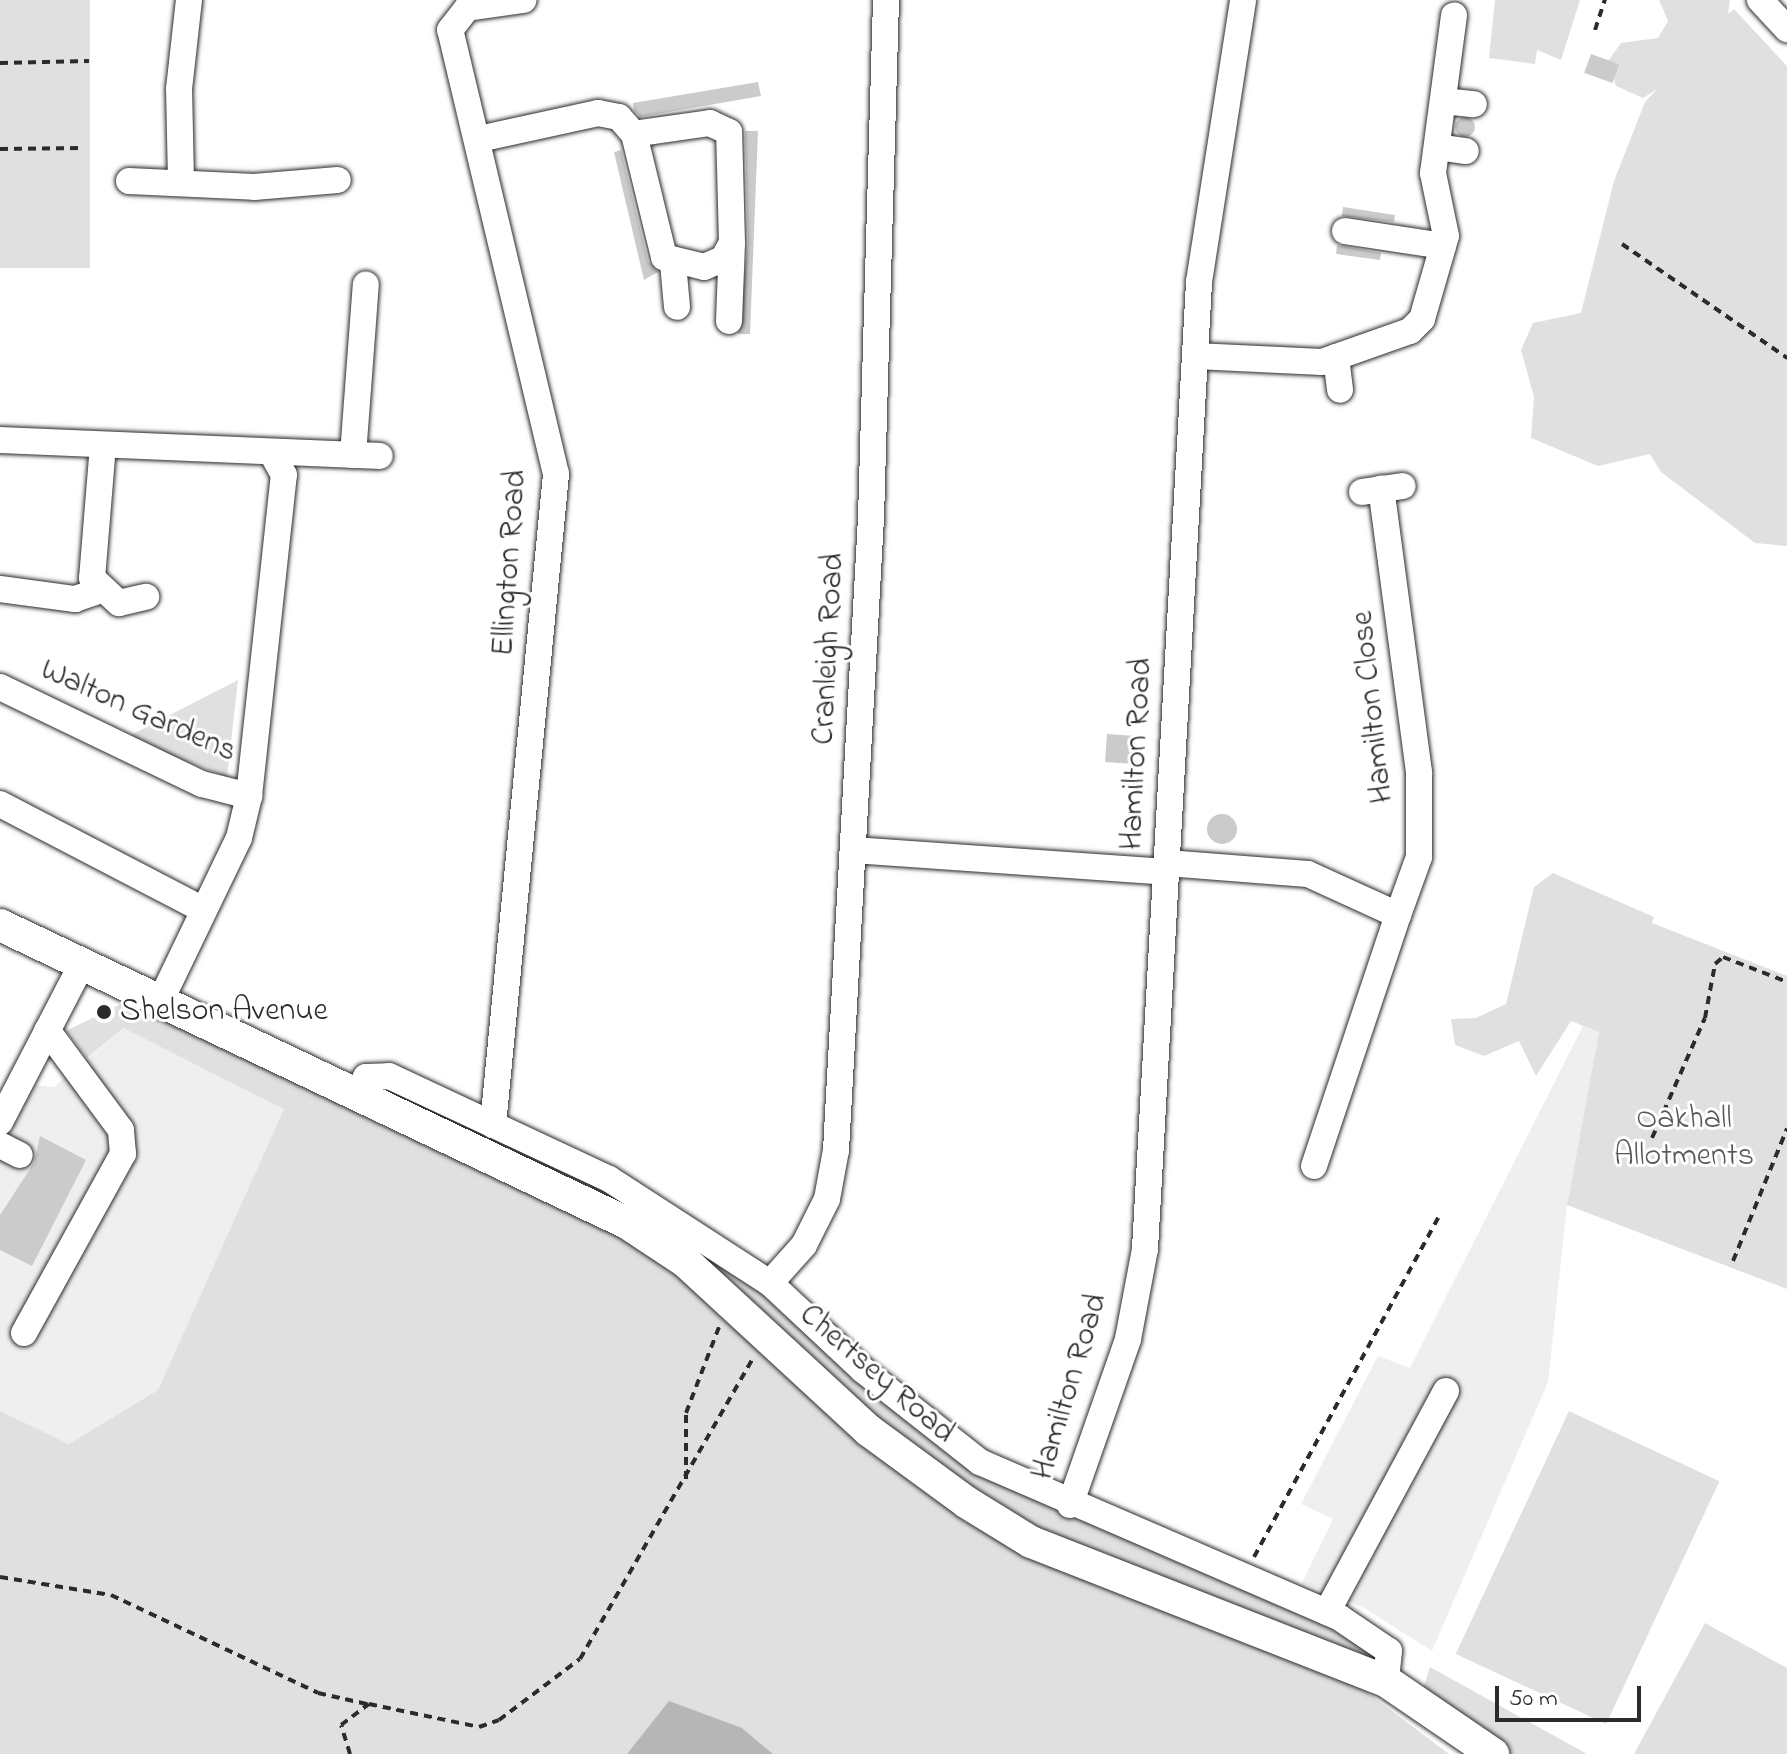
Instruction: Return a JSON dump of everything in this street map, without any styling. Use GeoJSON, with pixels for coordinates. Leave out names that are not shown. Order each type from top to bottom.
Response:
{"type":"FeatureCollection","features":[{"type":"Feature","properties":{"kind":"main road","name":"Chertsey Road"},"geometry":{"type":"LineString","coordinates":[[0,925],[627,1223],[686,1262],[897,1454],[1031,1542],[1386,1681],[1493,1754]]}},
{"type":"Feature","properties":{"kind":"street"},"geometry":{"type":"LineString","coordinates":[[181,182],[179,89],[189,0]]}},
{"type":"Feature","properties":{"kind":"street","name":"Ellington Road"},"geometry":{"type":"LineString","coordinates":[[493,1125],[556,474],[479,139],[451,46],[457,18],[467,8],[523,0]]}},
{"type":"Feature","properties":{"kind":"street","name":"Cranleigh Road"},"geometry":{"type":"LineString","coordinates":[[770,1283],[804,1245],[827,1199],[853,850],[886,0]]}},
{"type":"Feature","properties":{"kind":"street","name":"Hamilton Road"},"geometry":{"type":"LineString","coordinates":[[1070,1505],[1128,1339],[1145,1249],[1195,356],[1243,0]]}},
{"type":"Feature","properties":{"kind":"street"},"geometry":{"type":"LineString","coordinates":[[1760,0],[1787,29]]}},
{"type":"Feature","properties":{"kind":"street"},"geometry":{"type":"LineString","coordinates":[[1195,356],[1302,364],[1336,357],[1410,331],[1422,319],[1443,246],[1437,147],[1443,101],[1460,54],[1454,15]]}},
{"type":"Feature","properties":{"kind":"street"},"geometry":{"type":"LineString","coordinates":[[1443,101],[1474,104]]}},
{"type":"Feature","properties":{"kind":"street"},"geometry":{"type":"LineString","coordinates":[[479,139],[598,113],[619,117],[634,134],[664,257],[673,263],[704,267],[723,259],[732,243]]}},
{"type":"Feature","properties":{"kind":"street"},"geometry":{"type":"LineString","coordinates":[[634,134],[710,123],[729,132],[732,243],[729,321]]}},
{"type":"Feature","properties":{"kind":"street"},"geometry":{"type":"LineString","coordinates":[[1437,147],[1466,151]]}},
{"type":"Feature","properties":{"kind":"street"},"geometry":{"type":"LineString","coordinates":[[129,181],[254,187],[338,180]]}},
{"type":"Feature","properties":{"kind":"street"},"geometry":{"type":"LineString","coordinates":[[1345,231],[1443,246]]}},
{"type":"Feature","properties":{"kind":"street"},"geometry":{"type":"LineString","coordinates":[[673,263],[677,307]]}},
{"type":"Feature","properties":{"kind":"street"},"geometry":{"type":"LineString","coordinates":[[353,455],[366,284]]}},
{"type":"Feature","properties":{"kind":"street"},"geometry":{"type":"LineString","coordinates":[[1336,357],[1340,390]]}},
{"type":"Feature","properties":{"kind":"street"},"geometry":{"type":"LineString","coordinates":[[0,440],[273,455],[380,456]]}},
{"type":"Feature","properties":{"kind":"street"},"geometry":{"type":"LineString","coordinates":[[103,445],[91,561],[98,591],[119,603],[146,597]]}},
{"type":"Feature","properties":{"kind":"street"},"geometry":{"type":"LineString","coordinates":[[160,1002],[202,909],[239,838],[249,796],[284,475],[273,455]]}},
{"type":"Feature","properties":{"kind":"street","name":"Hamilton Close"},"geometry":{"type":"LineString","coordinates":[[1312,1166],[1419,857],[1419,772],[1382,489]]}},
{"type":"Feature","properties":{"kind":"street"},"geometry":{"type":"LineString","coordinates":[[0,589],[75,599],[98,591]]}},
{"type":"Feature","properties":{"kind":"street","name":"Walton Gardens"},"geometry":{"type":"LineString","coordinates":[[0,687],[202,784],[249,796]]}},
{"type":"Feature","properties":{"kind":"street"},"geometry":{"type":"LineString","coordinates":[[0,804],[202,909]]}},
{"type":"Feature","properties":{"kind":"street"},"geometry":{"type":"LineString","coordinates":[[853,850],[1308,874],[1398,915]]}},
{"type":"Feature","properties":{"kind":"street"},"geometry":{"type":"LineString","coordinates":[[0,1122],[81,966]]}},
{"type":"Feature","properties":{"kind":"street"},"geometry":{"type":"LineString","coordinates":[[24,1333],[123,1154],[121,1130],[47,1030]]}},
{"type":"Feature","properties":{"kind":"street","name":"Chertsey Road"},"geometry":{"type":"LineString","coordinates":[[357,1096],[376,1073],[609,1179],[770,1283],[951,1441],[1015,1482],[1245,1575],[1327,1612],[1383,1642],[1392,1661],[1386,1681]]}},
{"type":"Feature","properties":{"kind":"street"},"geometry":{"type":"LineString","coordinates":[[1327,1612],[1446,1391]]}},
{"type":"Feature","properties":{"kind":"path"},"geometry":{"type":"LineString","coordinates":[[1595,30],[1605,0]]}},
{"type":"Feature","properties":{"kind":"path"},"geometry":{"type":"LineString","coordinates":[[0,63],[89,61]]}},
{"type":"Feature","properties":{"kind":"path"},"geometry":{"type":"LineString","coordinates":[[0,149],[82,148]]}},
{"type":"Feature","properties":{"kind":"path"},"geometry":{"type":"LineString","coordinates":[[1622,244],[1787,358]]}},
{"type":"Feature","properties":{"kind":"path"},"geometry":{"type":"LineString","coordinates":[[1652,1138],[1705,1018],[1715,964],[1723,957],[1787,982]]}},
{"type":"Feature","properties":{"kind":"path"},"geometry":{"type":"LineString","coordinates":[[1733,1261],[1787,1129]]}},
{"type":"Feature","properties":{"kind":"path"},"geometry":{"type":"LineString","coordinates":[[1245,1575],[1438,1218]]}},
{"type":"Feature","properties":{"kind":"path"},"geometry":{"type":"LineString","coordinates":[[686,1481],[691,1389],[715,1331],[735,1308]]}},
{"type":"Feature","properties":{"kind":"path"},"geometry":{"type":"LineString","coordinates":[[0,1577],[111,1595],[318,1693],[479,1727],[545,1690],[580,1659],[686,1481],[766,1336]]}},
{"type":"Feature","properties":{"kind":"path"},"geometry":{"type":"LineString","coordinates":[[350,1754],[341,1725],[369,1704]]}},
{"type":"Feature","properties":{"kind":"shaded area"},"geometry":{"type":"Polygon","coordinates":[[[1583,1026],[1599,1032],[1567,1205],[1548,1382],[1432,1651],[1364,1608],[1302,1583],[1333,1519],[1301,1504],[1378,1356],[1410,1368],[1583,1026]]]}},
{"type":"Feature","properties":{"kind":"shaded area"},"geometry":{"type":"Polygon","coordinates":[[[123,1028],[285,1109],[158,1390],[69,1444],[0,1411],[0,1156],[33,1085],[54,1087],[123,1028]]]}},
{"type":"Feature","properties":{"kind":"shaded area"},"geometry":{"type":"Polygon","coordinates":[[[669,1701],[742,1728],[773,1754],[627,1754],[669,1701]]]}},
{"type":"Feature","properties":{"kind":"green space"},"geometry":{"type":"Polygon","coordinates":[[[0,0],[90,0],[90,268],[0,268],[0,0]]]}},
{"type":"Feature","properties":{"kind":"green space"},"geometry":{"type":"Polygon","coordinates":[[[1495,0],[1580,0],[1561,60],[1537,50],[1535,64],[1489,58],[1495,0]]]}},
{"type":"Feature","properties":{"kind":"green space"},"geometry":{"type":"Polygon","coordinates":[[[1659,0],[1730,0],[1728,14],[1734,9],[1787,66],[1787,546],[1755,543],[1661,472],[1650,454],[1598,466],[1531,438],[1534,397],[1521,350],[1533,323],[1581,313],[1614,181],[1645,102],[1657,89],[1643,98],[1616,86],[1608,61],[1621,43],[1658,38],[1668,21],[1659,0]]]}},
{"type":"Feature","properties":{"kind":"green space"},"geometry":{"type":"Polygon","coordinates":[[[238,680],[227,777],[125,738],[238,680]]]}},
{"type":"Feature","properties":{"kind":"green space","name":"Oakhall Allotments"},"geometry":{"type":"Polygon","coordinates":[[[1553,873],[1654,917],[1652,923],[1787,976],[1787,1289],[1567,1205],[1599,1032],[1571,1021],[1536,1076],[1519,1041],[1484,1056],[1455,1045],[1451,1019],[1476,1018],[1506,1004],[1534,887],[1553,873]]]}},
{"type":"Feature","properties":{"kind":"green space"},"geometry":{"type":"Polygon","coordinates":[[[125,1002],[653,1249],[907,1470],[1344,1675],[1449,1754],[773,1754],[742,1728],[627,1754],[0,1754],[0,1411],[69,1444],[158,1390],[284,1109],[123,1028],[87,1058],[66,1031],[125,1002]]]}},
{"type":"Feature","properties":{"kind":"green space"},"geometry":{"type":"Polygon","coordinates":[[[376,1073],[725,1249],[951,1441],[1340,1618],[1390,1672],[1031,1542],[686,1262],[360,1088],[376,1073]]]}},
{"type":"Feature","properties":{"kind":"green space"},"geometry":{"type":"Polygon","coordinates":[[[1569,1411],[1719,1481],[1606,1724],[1456,1654],[1569,1411]]]}},
{"type":"Feature","properties":{"kind":"green space"},"geometry":{"type":"Polygon","coordinates":[[[1705,1623],[1787,1668],[1787,1754],[1634,1754],[1705,1623]]]}},
{"type":"Feature","properties":{"kind":"green space"},"geometry":{"type":"Polygon","coordinates":[[[1430,1667],[1587,1754],[1483,1754],[1415,1714],[1430,1667]]]}},
{"type":"Feature","properties":{"kind":"building"},"geometry":{"type":"Polygon","coordinates":[[[1591,54],[1619,64],[1612,83],[1584,73],[1591,54]]]}},
{"type":"Feature","properties":{"kind":"building"},"geometry":{"type":"Polygon","coordinates":[[[758,82],[761,96],[640,117],[634,110],[633,103],[758,82]]]}},
{"type":"Feature","properties":{"kind":"building"},"geometry":{"type":"Polygon","coordinates":[[[1465,117],[1472,120],[1475,127],[1472,134],[1465,137],[1458,134],[1455,127],[1458,120],[1465,117]]]}},
{"type":"Feature","properties":{"kind":"building"},"geometry":{"type":"Polygon","coordinates":[[[745,131],[758,131],[750,334],[738,334],[748,244],[745,131]]]}},
{"type":"Feature","properties":{"kind":"building"},"geometry":{"type":"Polygon","coordinates":[[[621,150],[648,261],[658,272],[644,280],[614,152],[621,150]]]}},
{"type":"Feature","properties":{"kind":"building"},"geometry":{"type":"Polygon","coordinates":[[[1343,207],[1395,215],[1394,222],[1342,216],[1343,207]]]}},
{"type":"Feature","properties":{"kind":"building"},"geometry":{"type":"Polygon","coordinates":[[[1337,245],[1381,253],[1380,260],[1336,254],[1337,245]]]}},
{"type":"Feature","properties":{"kind":"building"},"geometry":{"type":"Polygon","coordinates":[[[1107,734],[1133,736],[1131,764],[1105,762],[1107,734]]]}},
{"type":"Feature","properties":{"kind":"building"},"geometry":{"type":"Polygon","coordinates":[[[1222,814],[1233,818],[1237,829],[1233,840],[1222,844],[1211,840],[1207,829],[1211,818],[1222,814]]]}},
{"type":"Feature","properties":{"kind":"building"},"geometry":{"type":"Polygon","coordinates":[[[40,1136],[86,1160],[32,1266],[0,1250],[0,1215],[34,1163],[40,1136]]]}},
{"type":"Feature","properties":{"kind":"place","name":"Shelson Avenue"},"geometry":{"type":"Point","coordinates":[104,1012]}}]}
